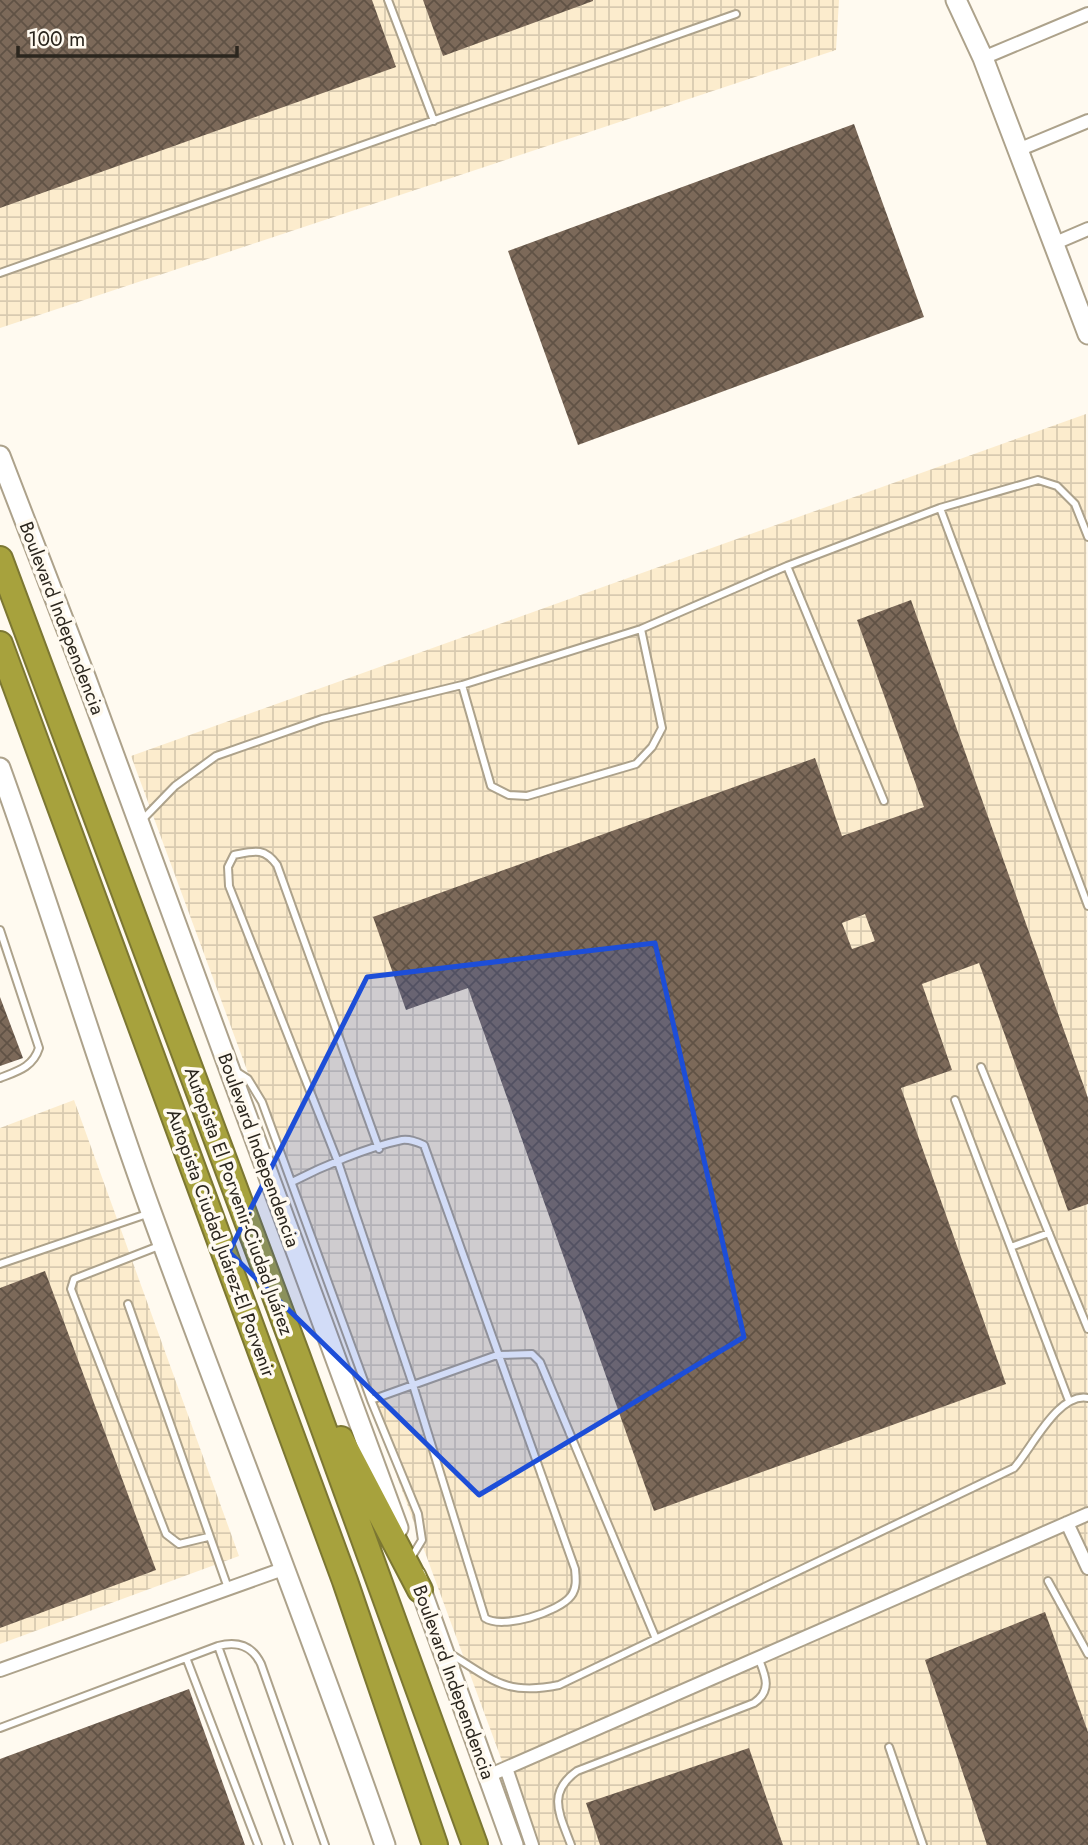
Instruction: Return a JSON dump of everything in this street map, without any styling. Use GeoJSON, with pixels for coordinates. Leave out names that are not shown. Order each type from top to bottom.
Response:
{"type":"FeatureCollection","features":[{"type":"Feature","properties":{"kind":"highway","name":"Autopista El Porvenir-Ciudad Juárez"},"geometry":{"type":"LineString","coordinates":[[0,559],[297,1354],[475,1845]]}},
{"type":"Feature","properties":{"kind":"highway","name":"Autopista Ciudad Juárez-El Porvenir"},"geometry":{"type":"LineString","coordinates":[[0,644],[345,1581],[435,1845]]}},
{"type":"Feature","properties":{"kind":"highway"},"geometry":{"type":"LineString","coordinates":[[297,1354],[420,1590]]}},
{"type":"Feature","properties":{"kind":"main road"},"geometry":{"type":"LineString","coordinates":[[956,0],[983,58],[1088,334]]}},
{"type":"Feature","properties":{"kind":"main road","name":"Boulevard Independencia"},"geometry":{"type":"LineString","coordinates":[[0,456],[229,1065],[420,1590],[442,1648],[497,1772],[513,1845]]}},
{"type":"Feature","properties":{"kind":"main road"},"geometry":{"type":"LineString","coordinates":[[1,776],[151,1212],[385,1845]]}},
{"type":"Feature","properties":{"kind":"street"},"geometry":{"type":"LineString","coordinates":[[983,58],[1088,14]]}},
{"type":"Feature","properties":{"kind":"street"},"geometry":{"type":"LineString","coordinates":[[1018,150],[1088,121]]}},
{"type":"Feature","properties":{"kind":"street"},"geometry":{"type":"LineString","coordinates":[[1053,244],[1088,229]]}},
{"type":"Feature","properties":{"kind":"street"},"geometry":{"type":"LineString","coordinates":[[532,1845],[497,1772],[1088,1514]]}},
{"type":"Feature","properties":{"kind":"street"},"geometry":{"type":"LineString","coordinates":[[1067,1523],[1088,1568]]}},
{"type":"Feature","properties":{"kind":"street"},"geometry":{"type":"LineString","coordinates":[[0,1670],[283,1569]]}},
{"type":"Feature","properties":{"kind":"lane"},"geometry":{"type":"LineString","coordinates":[[388,0],[434,121]]}},
{"type":"Feature","properties":{"kind":"lane"},"geometry":{"type":"LineString","coordinates":[[0,273],[736,14]]}},
{"type":"Feature","properties":{"kind":"lane"},"geometry":{"type":"LineString","coordinates":[[139,823],[175,786],[216,756],[322,719],[463,685],[641,629],[787,566],[940,508],[1038,481],[1057,486],[1075,504],[1088,537]]}},
{"type":"Feature","properties":{"kind":"lane"},"geometry":{"type":"LineString","coordinates":[[940,508],[1088,906]]}},
{"type":"Feature","properties":{"kind":"lane"},"geometry":{"type":"LineString","coordinates":[[787,566],[884,801]]}},
{"type":"Feature","properties":{"kind":"lane"},"geometry":{"type":"LineString","coordinates":[[463,685],[491,786],[509,795],[527,796],[636,764],[652,747],[662,728],[641,629]]}},
{"type":"Feature","properties":{"kind":"lane"},"geometry":{"type":"LineString","coordinates":[[292,1182],[338,1162],[379,1149],[404,1140],[424,1145],[575,1569],[573,1594],[565,1603],[504,1624],[493,1623],[485,1618],[413,1385],[338,1162],[229,886],[228,867],[234,855],[258,849],[270,855],[277,865],[379,1149]]}},
{"type":"Feature","properties":{"kind":"lane"},"geometry":{"type":"LineString","coordinates":[[0,930],[39,1048],[36,1058],[27,1067],[0,1078]]}},
{"type":"Feature","properties":{"kind":"lane"},"geometry":{"type":"LineString","coordinates":[[229,1065],[248,1079],[256,1090],[422,1530],[419,1548],[410,1559]]}},
{"type":"Feature","properties":{"kind":"lane"},"geometry":{"type":"LineString","coordinates":[[981,1067],[1088,1329]]}},
{"type":"Feature","properties":{"kind":"lane"},"geometry":{"type":"LineString","coordinates":[[955,1100],[1069,1401]]}},
{"type":"Feature","properties":{"kind":"lane"},"geometry":{"type":"LineString","coordinates":[[0,1264],[151,1212]]}},
{"type":"Feature","properties":{"kind":"lane"},"geometry":{"type":"LineString","coordinates":[[1011,1247],[1049,1233]]}},
{"type":"Feature","properties":{"kind":"lane"},"geometry":{"type":"LineString","coordinates":[[164,1244],[74,1279],[71,1289],[166,1534],[179,1544],[208,1537]]}},
{"type":"Feature","properties":{"kind":"lane"},"geometry":{"type":"LineString","coordinates":[[311,1296],[331,1289]]}},
{"type":"Feature","properties":{"kind":"lane"},"geometry":{"type":"LineString","coordinates":[[128,1304],[228,1590]]}},
{"type":"Feature","properties":{"kind":"lane"},"geometry":{"type":"LineString","coordinates":[[371,1400],[497,1355],[532,1354],[540,1362],[656,1639]]}},
{"type":"Feature","properties":{"kind":"lane"},"geometry":{"type":"LineString","coordinates":[[442,1648],[499,1685],[531,1691],[559,1685],[1014,1468],[1056,1410],[1069,1401],[1088,1398]]}},
{"type":"Feature","properties":{"kind":"lane"},"geometry":{"type":"LineString","coordinates":[[1048,1581],[1088,1654]]}},
{"type":"Feature","properties":{"kind":"lane"},"geometry":{"type":"LineString","coordinates":[[0,1728],[187,1660],[218,1646],[237,1643],[257,1657],[325,1845]]}},
{"type":"Feature","properties":{"kind":"lane"},"geometry":{"type":"LineString","coordinates":[[218,1646],[289,1845]]}},
{"type":"Feature","properties":{"kind":"lane"},"geometry":{"type":"LineString","coordinates":[[571,1845],[557,1803],[558,1792],[565,1779],[577,1771],[754,1703],[766,1690],[767,1680],[758,1657]]}},
{"type":"Feature","properties":{"kind":"lane"},"geometry":{"type":"LineString","coordinates":[[187,1660],[258,1845]]}},
{"type":"Feature","properties":{"kind":"lane"},"geometry":{"type":"LineString","coordinates":[[889,1747],[923,1845]]}},
{"type":"Feature","properties":{"kind":"highlighted area"},"geometry":{"type":"Polygon","coordinates":[[[655,943],[744,1337],[479,1495],[229,1252],[367,977],[655,943]]]}},
{"type":"Feature","properties":{"kind":"shaded area"},"geometry":{"type":"Polygon","coordinates":[[[0,0],[839,0],[836,50],[0,328],[0,0]]]}},
{"type":"Feature","properties":{"kind":"shaded area"},"geometry":{"type":"Polygon","coordinates":[[[1086,414],[1088,1845],[533,1845],[131,756],[1086,414]]]}},
{"type":"Feature","properties":{"kind":"shaded area"},"geometry":{"type":"Polygon","coordinates":[[[74,1100],[239,1556],[0,1644],[0,1128],[74,1100]]]}},
{"type":"Feature","properties":{"kind":"building"},"geometry":{"type":"Polygon","coordinates":[[[0,0],[372,0],[396,67],[0,208],[0,0]]]}},
{"type":"Feature","properties":{"kind":"building"},"geometry":{"type":"Polygon","coordinates":[[[423,0],[593,0],[593,1],[443,56],[423,0]]]}},
{"type":"Feature","properties":{"kind":"building"},"geometry":{"type":"Polygon","coordinates":[[[854,124],[924,317],[578,445],[508,251],[854,124]]]}},
{"type":"Feature","properties":{"kind":"building"},"geometry":{"type":"Polygon","coordinates":[[[911,600],[1088,1098],[1088,1204],[1068,1211],[979,963],[922,984],[952,1070],[901,1088],[1006,1384],[654,1511],[468,988],[406,1010],[373,917],[815,758],[842,836],[924,807],[857,620],[911,600]],[[865,914],[842,923],[852,949],[875,941],[865,914]]]}},
{"type":"Feature","properties":{"kind":"building"},"geometry":{"type":"Polygon","coordinates":[[[0,997],[23,1058],[0,1066],[0,997]]]}},
{"type":"Feature","properties":{"kind":"building"},"geometry":{"type":"Polygon","coordinates":[[[45,1271],[156,1570],[0,1628],[0,1288],[45,1271]]]}},
{"type":"Feature","properties":{"kind":"building"},"geometry":{"type":"Polygon","coordinates":[[[1045,1612],[1088,1732],[1088,1845],[987,1845],[925,1660],[1045,1612]]]}},
{"type":"Feature","properties":{"kind":"building"},"geometry":{"type":"Polygon","coordinates":[[[189,1689],[245,1845],[0,1845],[0,1759],[189,1689]]]}},
{"type":"Feature","properties":{"kind":"building"},"geometry":{"type":"Polygon","coordinates":[[[749,1748],[783,1845],[600,1845],[586,1803],[749,1748]]]}}]}
